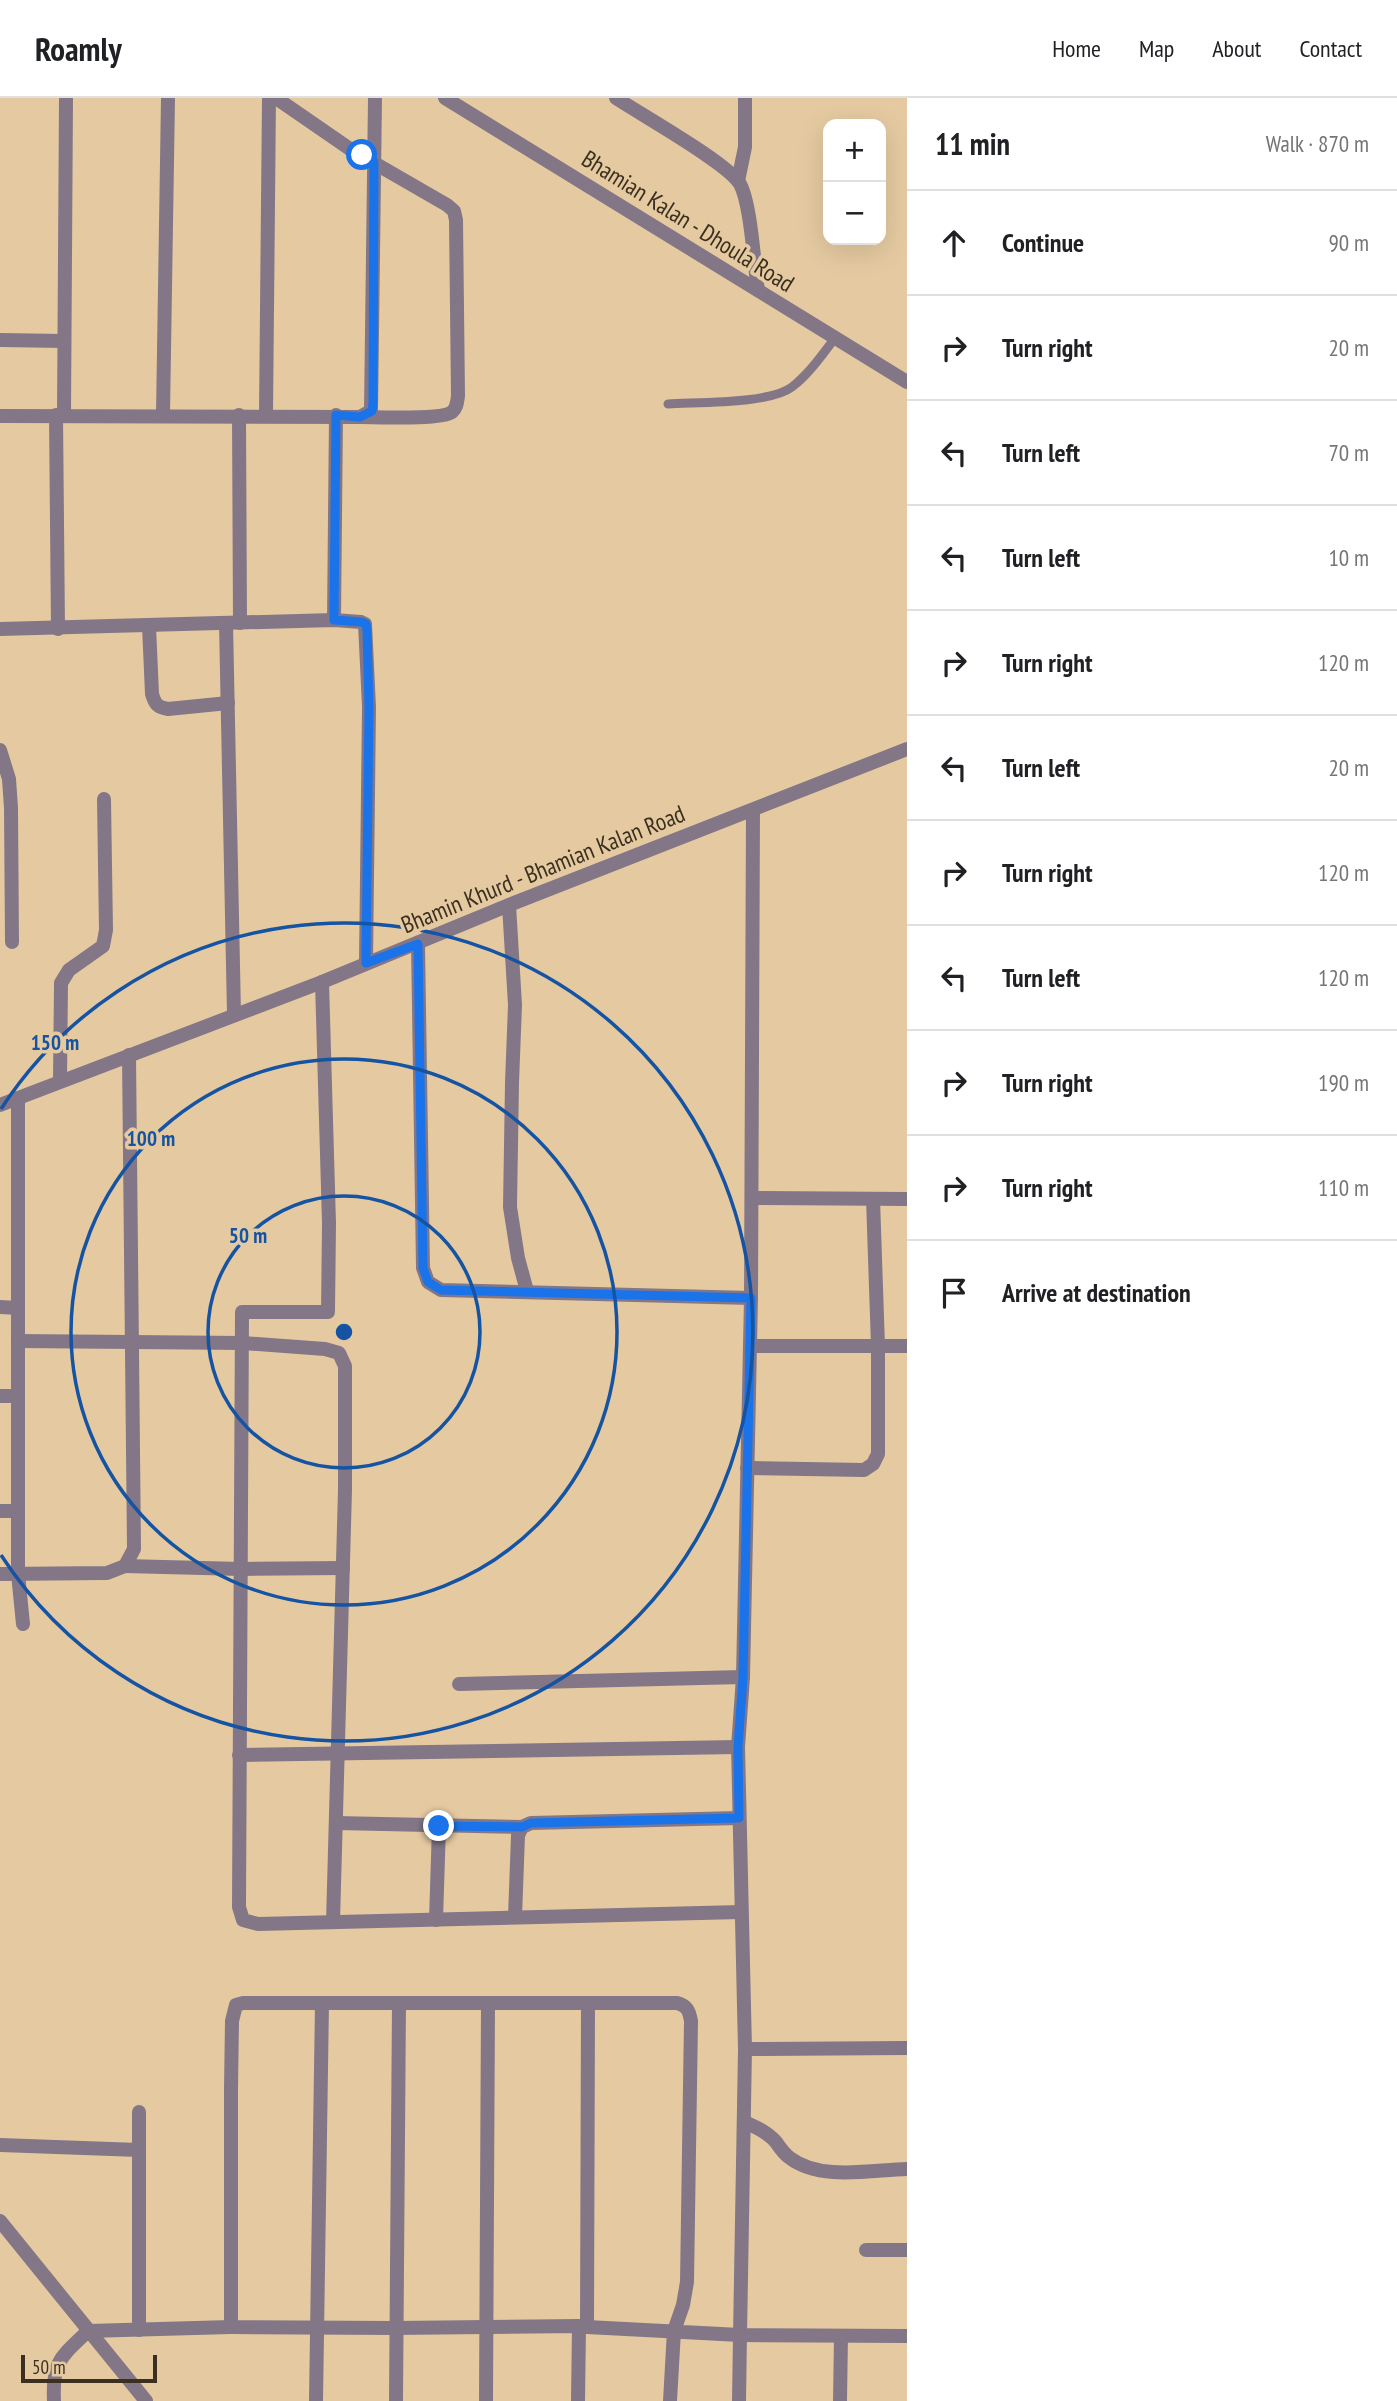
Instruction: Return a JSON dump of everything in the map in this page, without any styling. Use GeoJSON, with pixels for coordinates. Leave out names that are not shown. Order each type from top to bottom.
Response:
{"type":"FeatureCollection","features":[{"type":"Feature","properties":{"kind":"street"},"geometry":{"type":"LineString","coordinates":[[58,629],[66,98]]}},
{"type":"Feature","properties":{"kind":"street"},"geometry":{"type":"LineString","coordinates":[[163,415],[169,98]]}},
{"type":"Feature","properties":{"kind":"street"},"geometry":{"type":"LineString","coordinates":[[266,415],[269,98]]}},
{"type":"Feature","properties":{"kind":"street"},"geometry":{"type":"LineString","coordinates":[[0,416],[435,416],[451,413],[456,408],[458,396],[454,211],[350,149],[276,98]]}},
{"type":"Feature","properties":{"kind":"street"},"geometry":{"type":"LineString","coordinates":[[360,417],[372,411],[373,404],[375,98]]}},
{"type":"Feature","properties":{"kind":"street","name":"Bhamian Kalan - Dhoula Road"},"geometry":{"type":"LineString","coordinates":[[446,98],[907,382]]}},
{"type":"Feature","properties":{"kind":"street"},"geometry":{"type":"LineString","coordinates":[[616,98],[723,166],[738,181],[746,199],[758,290]]}},
{"type":"Feature","properties":{"kind":"street"},"geometry":{"type":"LineString","coordinates":[[640,98],[640,114]]}},
{"type":"Feature","properties":{"kind":"street"},"geometry":{"type":"LineString","coordinates":[[738,181],[744,147],[745,98]]}},
{"type":"Feature","properties":{"kind":"street"},"geometry":{"type":"LineString","coordinates":[[0,340],[64,341]]}},
{"type":"Feature","properties":{"kind":"street"},"geometry":{"type":"LineString","coordinates":[[233,1014],[228,703],[239,415]]}},
{"type":"Feature","properties":{"kind":"street"},"geometry":{"type":"LineString","coordinates":[[334,620],[336,415]]}},
{"type":"Feature","properties":{"kind":"street"},"geometry":{"type":"LineString","coordinates":[[0,629],[334,620],[366,624],[369,707],[366,963]]}},
{"type":"Feature","properties":{"kind":"street"},"geometry":{"type":"LineString","coordinates":[[149,626],[152,694],[160,708],[228,703]]}},
{"type":"Feature","properties":{"kind":"street","name":"Bhamin Khurd - Bhamian Kalan Road"},"geometry":{"type":"LineString","coordinates":[[0,1105],[233,1014],[323,982],[509,905],[907,749]]}},
{"type":"Feature","properties":{"kind":"street"},"geometry":{"type":"LineString","coordinates":[[0,750],[9,779],[11,808],[12,942]]}},
{"type":"Feature","properties":{"kind":"street"},"geometry":{"type":"LineString","coordinates":[[60,1082],[61,983],[69,970],[103,946],[106,930],[104,799]]}},
{"type":"Feature","properties":{"kind":"street"},"geometry":{"type":"LineString","coordinates":[[739,2401],[745,2049],[738,1747],[743,1677],[751,1298],[753,810]]}},
{"type":"Feature","properties":{"kind":"street"},"geometry":{"type":"LineString","coordinates":[[509,905],[516,1006],[510,1207],[518,1258],[527,1291]]}},
{"type":"Feature","properties":{"kind":"street"},"geometry":{"type":"LineString","coordinates":[[418,944],[423,1268],[428,1282],[441,1290],[751,1298]]}},
{"type":"Feature","properties":{"kind":"street"},"geometry":{"type":"LineString","coordinates":[[323,982],[329,1223],[328,1312],[242,1312],[239,1907],[243,1920],[258,1924],[741,1912]]}},
{"type":"Feature","properties":{"kind":"street"},"geometry":{"type":"LineString","coordinates":[[125,1566],[134,1549],[129,1055]]}},
{"type":"Feature","properties":{"kind":"street"},"geometry":{"type":"LineString","coordinates":[[18,1098],[18,1574],[23,1624]]}},
{"type":"Feature","properties":{"kind":"street"},"geometry":{"type":"LineString","coordinates":[[752,1198],[907,1199]]}},
{"type":"Feature","properties":{"kind":"street"},"geometry":{"type":"LineString","coordinates":[[747,1468],[864,1470],[873,1464],[878,1454],[878,1346],[873,1199]]}},
{"type":"Feature","properties":{"kind":"street"},"geometry":{"type":"LineString","coordinates":[[0,1307],[18,1308]]}},
{"type":"Feature","properties":{"kind":"street"},"geometry":{"type":"LineString","coordinates":[[18,1341],[243,1343],[325,1349],[339,1353],[345,1366],[343,1568],[333,1922]]}},
{"type":"Feature","properties":{"kind":"street"},"geometry":{"type":"LineString","coordinates":[[750,1346],[907,1346]]}},
{"type":"Feature","properties":{"kind":"street"},"geometry":{"type":"LineString","coordinates":[[0,1396],[17,1396]]}},
{"type":"Feature","properties":{"kind":"street"},"geometry":{"type":"LineString","coordinates":[[0,1510],[18,1511]]}},
{"type":"Feature","properties":{"kind":"street"},"geometry":{"type":"LineString","coordinates":[[0,1574],[107,1573],[125,1566],[343,1568]]}},
{"type":"Feature","properties":{"kind":"street"},"geometry":{"type":"LineString","coordinates":[[459,1684],[743,1677]]}},
{"type":"Feature","properties":{"kind":"street"},"geometry":{"type":"LineString","coordinates":[[239,1755],[738,1747]]}},
{"type":"Feature","properties":{"kind":"street"},"geometry":{"type":"LineString","coordinates":[[336,1823],[522,1827],[531,1823],[739,1818]]}},
{"type":"Feature","properties":{"kind":"street"},"geometry":{"type":"LineString","coordinates":[[436,1920],[439,1826]]}},
{"type":"Feature","properties":{"kind":"street"},"geometry":{"type":"LineString","coordinates":[[516,1917],[518,1835],[522,1827]]}},
{"type":"Feature","properties":{"kind":"street"},"geometry":{"type":"LineString","coordinates":[[231,2327],[233,2011],[236,2006],[243,2003],[677,2003],[689,2011],[687,2282],[674,2331],[670,2401]]}},
{"type":"Feature","properties":{"kind":"street"},"geometry":{"type":"LineString","coordinates":[[316,2401],[322,2003]]}},
{"type":"Feature","properties":{"kind":"street"},"geometry":{"type":"LineString","coordinates":[[396,2401],[399,2003]]}},
{"type":"Feature","properties":{"kind":"street"},"geometry":{"type":"LineString","coordinates":[[486,2401],[488,2003]]}},
{"type":"Feature","properties":{"kind":"street"},"geometry":{"type":"LineString","coordinates":[[578,2401],[583,2326],[588,2003]]}},
{"type":"Feature","properties":{"kind":"street"},"geometry":{"type":"LineString","coordinates":[[745,2049],[907,2048]]}},
{"type":"Feature","properties":{"kind":"street"},"geometry":{"type":"LineString","coordinates":[[139,2112],[139,2330]]}},
{"type":"Feature","properties":{"kind":"street"},"geometry":{"type":"LineString","coordinates":[[744,2122],[759,2128],[774,2140],[787,2157],[804,2168],[825,2172],[907,2169]]}},
{"type":"Feature","properties":{"kind":"street"},"geometry":{"type":"LineString","coordinates":[[0,2145],[139,2150]]}},
{"type":"Feature","properties":{"kind":"street"},"geometry":{"type":"LineString","coordinates":[[0,2221],[146,2401]]}},
{"type":"Feature","properties":{"kind":"street"},"geometry":{"type":"LineString","coordinates":[[866,2250],[907,2250]]}},
{"type":"Feature","properties":{"kind":"street"},"geometry":{"type":"LineString","coordinates":[[54,2401],[55,2369],[61,2358],[88,2331],[231,2327],[583,2326],[740,2335],[907,2336]]}},
{"type":"Feature","properties":{"kind":"street"},"geometry":{"type":"LineString","coordinates":[[840,2401],[841,2336]]}},
{"type":"Feature","properties":{"kind":"lane"},"geometry":{"type":"LineString","coordinates":[[668,404],[767,398],[790,389],[811,369],[835,338]]}},
{"type":"Feature","properties":{"kind":"route"},"geometry":{"type":"LineString","coordinates":[[362,155],[374,162],[373,404],[372,411],[360,417],[336,415],[334,620],[361,622],[366,624],[367,630],[369,707],[366,963],[418,944],[423,1268],[428,1282],[441,1290],[751,1298],[743,1677],[738,1747],[739,1818],[531,1823],[522,1827],[439,1826]]}}]}
